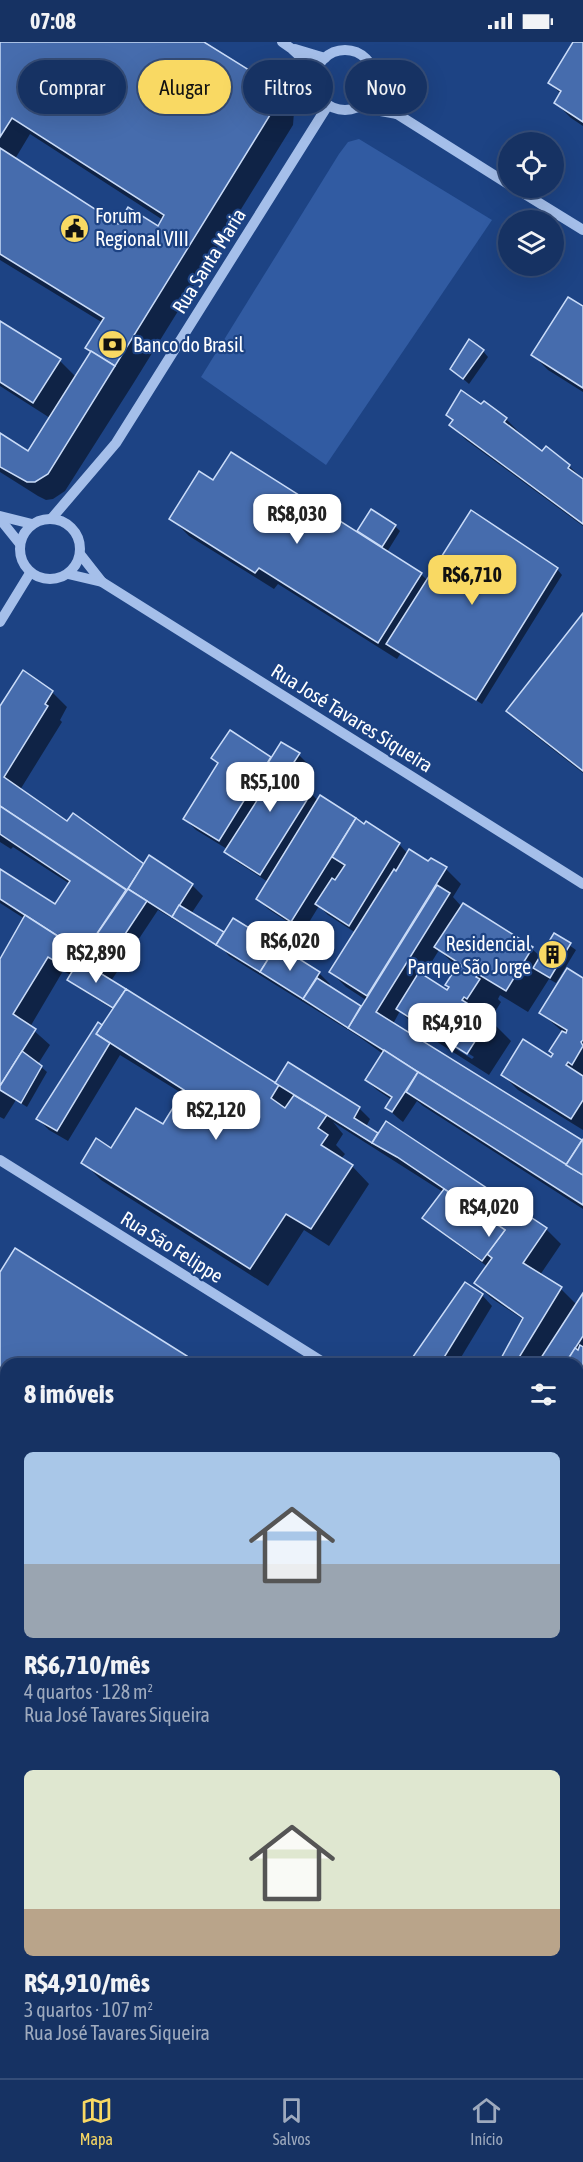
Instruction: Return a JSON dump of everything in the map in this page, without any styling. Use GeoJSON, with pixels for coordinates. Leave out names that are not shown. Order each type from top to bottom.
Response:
{"type":"FeatureCollection","features":[{"type":"Feature","properties":{"kind":"street"},"geometry":{"type":"LineString","coordinates":[[282,42],[305,60]]}},
{"type":"Feature","properties":{"kind":"street"},"geometry":{"type":"LineString","coordinates":[[359,53],[366,42]]}},
{"type":"Feature","properties":{"kind":"street"},"geometry":{"type":"LineString","coordinates":[[292,48],[325,58],[331,53],[346,50],[359,53],[368,60]]}},
{"type":"Feature","properties":{"kind":"street","name":"Rua Santa Maria"},"geometry":{"type":"LineString","coordinates":[[52,518],[116,443],[322,114]]}},
{"type":"Feature","properties":{"kind":"street"},"geometry":{"type":"LineString","coordinates":[[397,114],[498,178]]}},
{"type":"Feature","properties":{"kind":"street"},"geometry":{"type":"LineString","coordinates":[[531,198],[583,230]]}},
{"type":"Feature","properties":{"kind":"street"},"geometry":{"type":"LineString","coordinates":[[0,518],[32,524]]}},
{"type":"Feature","properties":{"kind":"street"},"geometry":{"type":"LineString","coordinates":[[0,518],[20,544]]}},
{"type":"Feature","properties":{"kind":"street"},"geometry":{"type":"LineString","coordinates":[[52,518],[70,526],[80,543],[80,554],[74,568],[68,574],[49,580],[38,578],[30,573],[21,560],[20,544],[22,536],[32,524],[41,519],[52,518]]}},
{"type":"Feature","properties":{"kind":"street","name":"Rua José Tavares Siqueira"},"geometry":{"type":"LineString","coordinates":[[80,554],[102,582]]}},
{"type":"Feature","properties":{"kind":"street"},"geometry":{"type":"LineString","coordinates":[[0,622],[30,573]]}},
{"type":"Feature","properties":{"kind":"street","name":"Rua José Tavares Siqueira"},"geometry":{"type":"LineString","coordinates":[[68,574],[102,582],[583,884]]}},
{"type":"Feature","properties":{"kind":"street","name":"Rua São Felippe"},"geometry":{"type":"LineString","coordinates":[[0,1160],[316,1358]]}},
{"type":"Feature","properties":{"kind":"shaded area"},"geometry":{"type":"Polygon","coordinates":[[[359,139],[492,220],[326,465],[201,377],[339,154],[348,142],[359,139]]]}},
{"type":"Feature","properties":{"kind":"building"},"geometry":{"type":"Polygon","coordinates":[[[0,42],[204,42],[243,66],[243,114],[271,114],[115,366],[85,348],[104,318],[0,254],[0,148],[118,224],[128,207],[158,226],[164,215],[12,118],[0,137],[0,42]]]}},
{"type":"Feature","properties":{"kind":"building"},"geometry":{"type":"Polygon","coordinates":[[[573,42],[583,42],[583,122],[554,103],[561,91],[548,83],[573,42]]]}},
{"type":"Feature","properties":{"kind":"building"},"geometry":{"type":"Polygon","coordinates":[[[568,297],[583,306],[583,388],[531,355],[568,297]]]}},
{"type":"Feature","properties":{"kind":"building"},"geometry":{"type":"Polygon","coordinates":[[[0,321],[61,359],[33,403],[0,382],[0,321]]]}},
{"type":"Feature","properties":{"kind":"building"},"geometry":{"type":"Polygon","coordinates":[[[469,339],[484,350],[463,379],[450,369],[469,339]]]}},
{"type":"Feature","properties":{"kind":"building"},"geometry":{"type":"Polygon","coordinates":[[[91,351],[115,366],[48,474],[35,482],[27,482],[0,467],[0,433],[28,451],[91,351]]]}},
{"type":"Feature","properties":{"kind":"building"},"geometry":{"type":"Polygon","coordinates":[[[461,390],[481,404],[484,401],[507,418],[504,422],[542,451],[546,446],[583,479],[583,524],[449,425],[453,420],[446,415],[461,390]]]}},
{"type":"Feature","properties":{"kind":"building"},"geometry":{"type":"Polygon","coordinates":[[[231,452],[422,573],[378,643],[259,568],[255,573],[169,519],[199,471],[213,480],[231,452]]]}},
{"type":"Feature","properties":{"kind":"building"},"geometry":{"type":"Polygon","coordinates":[[[371,509],[396,525],[382,547],[357,531],[371,509]]]}},
{"type":"Feature","properties":{"kind":"building"},"geometry":{"type":"Polygon","coordinates":[[[471,510],[558,568],[476,700],[386,644],[471,510]]]}},
{"type":"Feature","properties":{"kind":"building"},"geometry":{"type":"Polygon","coordinates":[[[583,613],[583,771],[506,711],[583,613]]]}},
{"type":"Feature","properties":{"kind":"building"},"geometry":{"type":"Polygon","coordinates":[[[23,670],[53,691],[45,704],[48,706],[4,777],[67,821],[73,813],[144,864],[127,890],[0,806],[0,706],[23,670]]]}},
{"type":"Feature","properties":{"kind":"building"},"geometry":{"type":"Polygon","coordinates":[[[230,730],[271,757],[219,841],[183,819],[218,763],[211,758],[230,730]]]}},
{"type":"Feature","properties":{"kind":"building"},"geometry":{"type":"Polygon","coordinates":[[[281,742],[300,753],[285,776],[312,792],[260,875],[224,852],[265,788],[256,782],[281,742]]]}},
{"type":"Feature","properties":{"kind":"building"},"geometry":{"type":"Polygon","coordinates":[[[320,795],[356,818],[291,922],[256,899],[320,795]]]}},
{"type":"Feature","properties":{"kind":"building"},"geometry":{"type":"Polygon","coordinates":[[[0,806],[126,890],[84,953],[0,899],[0,869],[55,904],[70,881],[0,834],[0,806]]]}},
{"type":"Feature","properties":{"kind":"building"},"geometry":{"type":"Polygon","coordinates":[[[356,818],[364,824],[366,821],[400,843],[349,926],[315,904],[332,878],[335,880],[345,865],[332,857],[356,818]]]}},
{"type":"Feature","properties":{"kind":"building"},"geometry":{"type":"Polygon","coordinates":[[[409,849],[428,861],[431,858],[447,867],[367,996],[329,972],[409,849]]]}},
{"type":"Feature","properties":{"kind":"building"},"geometry":{"type":"Polygon","coordinates":[[[149,855],[193,884],[172,917],[128,889],[149,855]]]}},
{"type":"Feature","properties":{"kind":"building"},"geometry":{"type":"Polygon","coordinates":[[[437,885],[450,893],[376,1012],[582,1140],[566,1165],[348,1028],[437,885]]]}},
{"type":"Feature","properties":{"kind":"building"},"geometry":{"type":"Polygon","coordinates":[[[128,889],[147,901],[100,972],[79,960],[128,889]]]}},
{"type":"Feature","properties":{"kind":"building"},"geometry":{"type":"Polygon","coordinates":[[[463,903],[533,947],[506,991],[478,974],[476,977],[480,979],[467,999],[464,997],[462,1000],[490,1018],[467,1054],[396,1009],[419,972],[447,990],[449,987],[445,985],[458,965],[461,967],[462,965],[434,947],[463,903]]]}},
{"type":"Feature","properties":{"kind":"building"},"geometry":{"type":"Polygon","coordinates":[[[179,905],[224,932],[216,945],[172,917],[179,905]]]}},
{"type":"Feature","properties":{"kind":"building"},"geometry":{"type":"Polygon","coordinates":[[[25,915],[84,953],[72,971],[48,957],[13,1014],[36,1029],[0,1086],[0,959],[25,915]]]}},
{"type":"Feature","properties":{"kind":"building"},"geometry":{"type":"Polygon","coordinates":[[[233,918],[277,945],[260,972],[216,945],[233,918]]]}},
{"type":"Feature","properties":{"kind":"building","name":"Residencial Parque São Jorge"},"geometry":{"type":"Polygon","coordinates":[[[554,933],[571,943],[550,978],[533,968],[554,933]]]}},
{"type":"Feature","properties":{"kind":"building"},"geometry":{"type":"Polygon","coordinates":[[[277,945],[320,972],[303,999],[260,972],[277,945]]]}},
{"type":"Feature","properties":{"kind":"building"},"geometry":{"type":"Polygon","coordinates":[[[79,960],[126,989],[113,1008],[67,980],[79,960]]]}},
{"type":"Feature","properties":{"kind":"building"},"geometry":{"type":"Polygon","coordinates":[[[567,968],[583,978],[583,1040],[581,1042],[583,1046],[572,1065],[568,1062],[566,1065],[583,1076],[583,1100],[571,1119],[501,1075],[523,1039],[551,1057],[553,1054],[549,1051],[562,1031],[566,1033],[567,1030],[539,1013],[567,968]]]}},
{"type":"Feature","properties":{"kind":"building"},"geometry":{"type":"Polygon","coordinates":[[[317,978],[361,1006],[348,1028],[303,999],[317,978]]]}},
{"type":"Feature","properties":{"kind":"building"},"geometry":{"type":"Polygon","coordinates":[[[126,989],[279,1085],[271,1098],[285,1108],[294,1095],[327,1115],[318,1128],[328,1135],[321,1145],[353,1165],[311,1229],[286,1214],[250,1269],[81,1163],[96,1138],[111,1148],[136,1108],[163,1124],[184,1090],[96,1034],[126,989]]]}},
{"type":"Feature","properties":{"kind":"building"},"geometry":{"type":"Polygon","coordinates":[[[98,1022],[102,1025],[96,1034],[110,1043],[57,1131],[36,1119],[98,1022]]]}},
{"type":"Feature","properties":{"kind":"building"},"geometry":{"type":"Polygon","coordinates":[[[384,1050],[418,1072],[392,1112],[385,1108],[392,1097],[365,1080],[384,1050]]]}},
{"type":"Feature","properties":{"kind":"building"},"geometry":{"type":"Polygon","coordinates":[[[22,1051],[42,1066],[21,1103],[0,1090],[0,1086],[22,1051]]]}},
{"type":"Feature","properties":{"kind":"building"},"geometry":{"type":"Polygon","coordinates":[[[288,1062],[360,1107],[354,1118],[378,1133],[372,1143],[275,1083],[288,1062]]]}},
{"type":"Feature","properties":{"kind":"building"},"geometry":{"type":"Polygon","coordinates":[[[418,1072],[583,1175],[583,1205],[406,1092],[418,1072]]]}},
{"type":"Feature","properties":{"kind":"building"},"geometry":{"type":"Polygon","coordinates":[[[386,1121],[547,1228],[523,1263],[562,1287],[519,1358],[501,1358],[523,1318],[474,1283],[492,1258],[487,1254],[505,1230],[397,1157],[372,1143],[386,1121]]]}},
{"type":"Feature","properties":{"kind":"building"},"geometry":{"type":"Polygon","coordinates":[[[583,1139],[583,1175],[566,1165],[583,1139]]]}},
{"type":"Feature","properties":{"kind":"building"},"geometry":{"type":"Polygon","coordinates":[[[444,1189],[505,1230],[482,1261],[422,1218],[444,1189]]]}},
{"type":"Feature","properties":{"kind":"building"},"geometry":{"type":"Polygon","coordinates":[[[15,1248],[187,1356],[186,1358],[0,1358],[0,1272],[15,1248]]]}},
{"type":"Feature","properties":{"kind":"building"},"geometry":{"type":"Polygon","coordinates":[[[465,1282],[483,1294],[444,1358],[412,1358],[465,1282]]]}},
{"type":"Feature","properties":{"kind":"building"},"geometry":{"type":"Polygon","coordinates":[[[583,1293],[583,1336],[569,1358],[541,1358],[583,1293]]]}},
{"type":"Feature","properties":{"kind":"building"},"geometry":{"type":"Polygon","coordinates":[[[580,1345],[583,1347],[583,1358],[569,1358],[575,1348],[578,1350],[580,1345]]]}},
{"type":"Feature","properties":{"kind":"place","name":"Forum Regional VIII"},"geometry":{"type":"Point","coordinates":[74,228]}},
{"type":"Feature","properties":{"kind":"place","name":"Banco do Brasil"},"geometry":{"type":"Point","coordinates":[112,345]}},
{"type":"Feature","properties":{"kind":"place","name":"Residencial Parque São Jorge"},"geometry":{"type":"Point","coordinates":[552,955]}}]}
